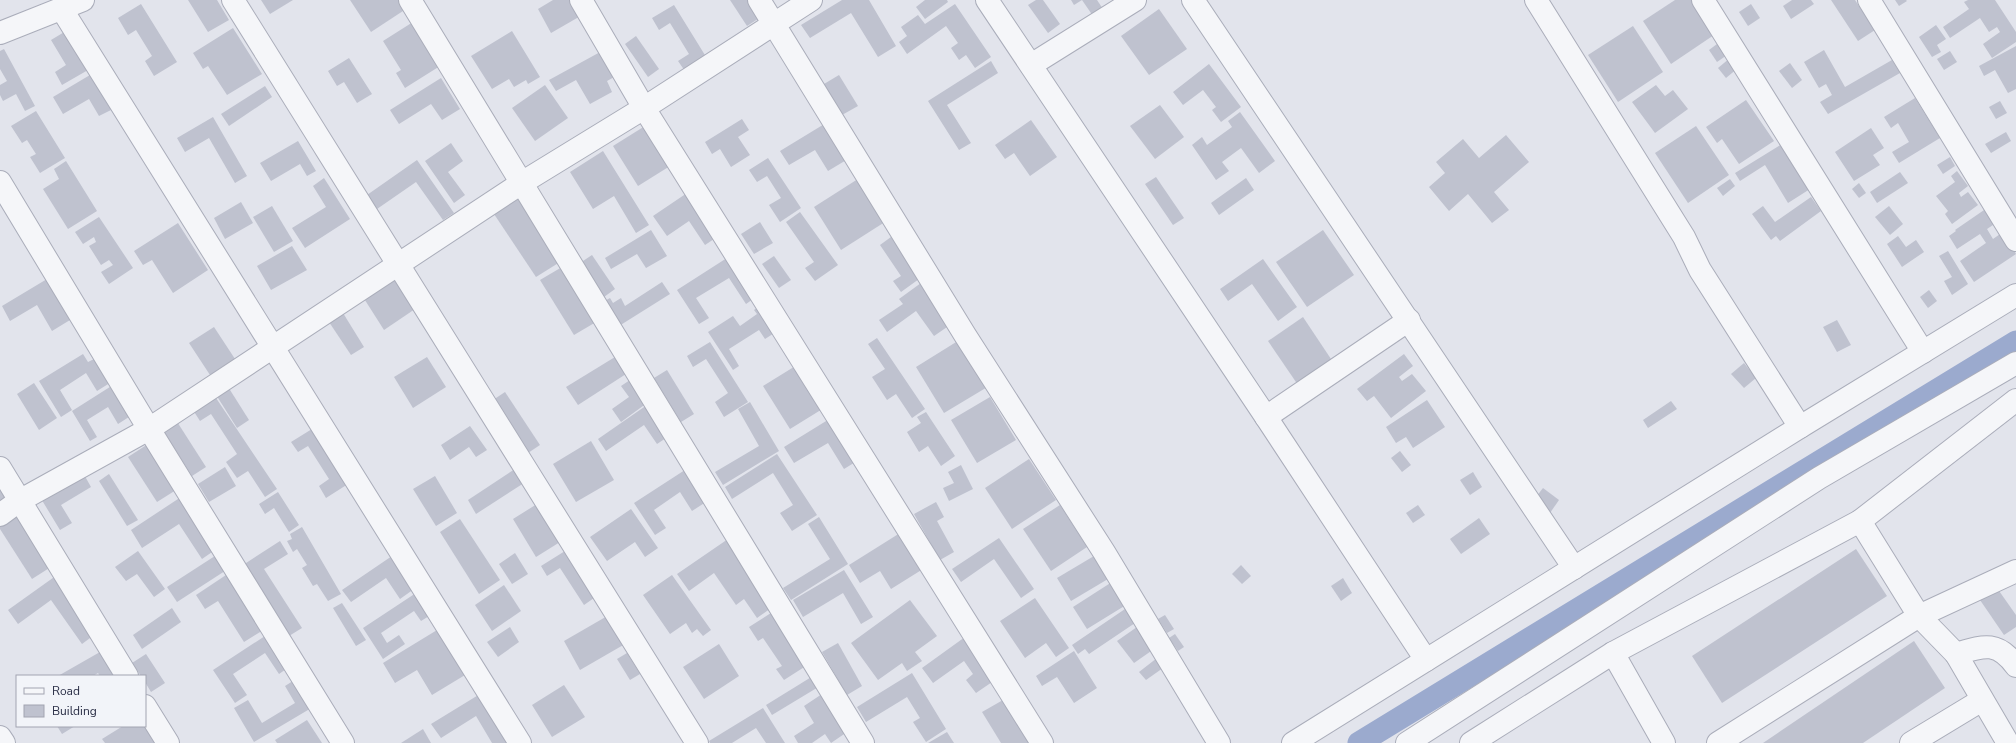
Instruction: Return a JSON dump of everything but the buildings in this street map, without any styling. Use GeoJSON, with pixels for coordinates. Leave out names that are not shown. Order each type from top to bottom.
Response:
{"type":"FeatureCollection","features":[{"type":"Feature","properties":{"kind":"street"},"geometry":{"type":"LineString","coordinates":[[0,33],[83,0]]}},
{"type":"Feature","properties":{"kind":"street"},"geometry":{"type":"LineString","coordinates":[[233,0],[696,743]]}},
{"type":"Feature","properties":{"kind":"street"},"geometry":{"type":"LineString","coordinates":[[410,0],[520,184],[864,743]]}},
{"type":"Feature","properties":{"kind":"street"},"geometry":{"type":"LineString","coordinates":[[582,0],[644,108],[1042,743]]}},
{"type":"Feature","properties":{"kind":"street"},"geometry":{"type":"LineString","coordinates":[[759,0],[961,328],[1104,552],[1219,743]]}},
{"type":"Feature","properties":{"kind":"street"},"geometry":{"type":"LineString","coordinates":[[0,515],[19,501],[149,429],[520,184],[644,108],[811,0]]}},
{"type":"Feature","properties":{"kind":"street"},"geometry":{"type":"LineString","coordinates":[[987,0],[1266,417],[1426,660]]}},
{"type":"Feature","properties":{"kind":"street"},"geometry":{"type":"LineString","coordinates":[[1031,65],[1135,0]]}},
{"type":"Feature","properties":{"kind":"street"},"geometry":{"type":"LineString","coordinates":[[1193,0],[1574,568]]}},
{"type":"Feature","properties":{"kind":"street"},"geometry":{"type":"LineString","coordinates":[[1536,0],[1684,237],[1700,270],[1800,426]]}},
{"type":"Feature","properties":{"kind":"street"},"geometry":{"type":"LineString","coordinates":[[1703,0],[1923,352]]}},
{"type":"Feature","properties":{"kind":"street"},"geometry":{"type":"LineString","coordinates":[[1869,0],[2016,240]]}},
{"type":"Feature","properties":{"kind":"street"},"geometry":{"type":"LineString","coordinates":[[61,8],[520,743]]}},
{"type":"Feature","properties":{"kind":"street"},"geometry":{"type":"LineString","coordinates":[[0,182],[149,429],[343,743]]}},
{"type":"Feature","properties":{"kind":"street"},"geometry":{"type":"LineString","coordinates":[[1293,743],[1800,426],[2016,295]]}},
{"type":"Feature","properties":{"kind":"street"},"geometry":{"type":"LineString","coordinates":[[1266,417],[1409,320]]}},
{"type":"Feature","properties":{"kind":"street"},"geometry":{"type":"LineString","coordinates":[[1408,743],[1819,478],[2016,363]]}},
{"type":"Feature","properties":{"kind":"street"},"geometry":{"type":"LineString","coordinates":[[1471,743],[1613,653],[1860,521],[2016,400]]}},
{"type":"Feature","properties":{"kind":"street"},"geometry":{"type":"LineString","coordinates":[[0,468],[126,675]]}},
{"type":"Feature","properties":{"kind":"street"},"geometry":{"type":"LineString","coordinates":[[1860,521],[1919,616],[1956,654],[2008,743]]}},
{"type":"Feature","properties":{"kind":"street"},"geometry":{"type":"LineString","coordinates":[[1718,743],[1919,616],[2016,571]]}},
{"type":"Feature","properties":{"kind":"street"},"geometry":{"type":"LineString","coordinates":[[1956,654],[1983,646],[1996,647],[2009,656],[2016,666]]}},
{"type":"Feature","properties":{"kind":"street"},"geometry":{"type":"LineString","coordinates":[[1613,653],[1664,743]]}},
{"type":"Feature","properties":{"kind":"street"},"geometry":{"type":"LineString","coordinates":[[1911,743],[1982,700]]}},
{"type":"Feature","properties":{"kind":"street"},"geometry":{"type":"LineString","coordinates":[[146,708],[168,743]]}},
{"type":"Feature","properties":{"kind":"street"},"geometry":{"type":"LineString","coordinates":[[0,737],[4,743]]}},
{"type":"Feature","properties":{"kind":"waterway"},"geometry":{"type":"LineString","coordinates":[[1359,743],[2016,342]]}}]}
